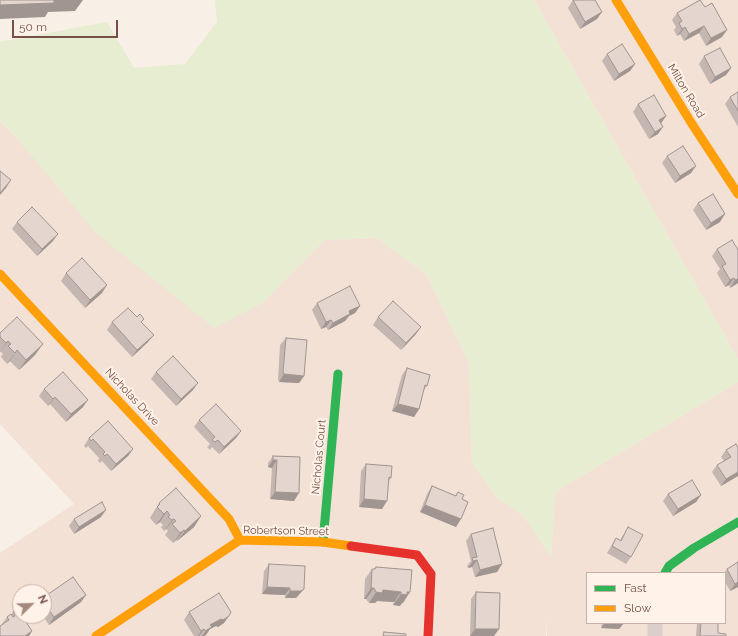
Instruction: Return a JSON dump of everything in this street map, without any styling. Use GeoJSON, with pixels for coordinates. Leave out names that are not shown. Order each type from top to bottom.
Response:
{"type":"FeatureCollection","features":[{"type":"Feature","properties":{"kind":"street","name":"Milton Road"},"geometry":{"type":"LineString","coordinates":[[616,0],[692,124],[738,194]]}},
{"type":"Feature","properties":{"kind":"street","name":"Nicholas Drive"},"geometry":{"type":"LineString","coordinates":[[0,274],[229,519],[240,540]]}},
{"type":"Feature","properties":{"kind":"street","name":"Nicholas Court"},"geometry":{"type":"LineString","coordinates":[[323,542],[338,374]]}},
{"type":"Feature","properties":{"kind":"street"},"geometry":{"type":"LineString","coordinates":[[666,572],[669,566],[694,548],[738,522]]}},
{"type":"Feature","properties":{"kind":"street","name":"Robertson Street"},"geometry":{"type":"LineString","coordinates":[[96,636],[240,540],[323,542],[417,555],[431,574],[428,636]]}},
{"type":"Feature","properties":{"kind":"street"},"geometry":{"type":"LineString","coordinates":[[655,624],[655,636]]}},
{"type":"Feature","properties":{"kind":"shaded area"},"geometry":{"type":"Polygon","coordinates":[[[534,0],[738,0],[738,359],[534,0]]]}},
{"type":"Feature","properties":{"kind":"shaded area"},"geometry":{"type":"Polygon","coordinates":[[[0,121],[16,137],[263,303],[324,240],[377,238],[426,274],[469,363],[472,463],[498,499],[523,515],[551,557],[555,492],[738,382],[738,636],[547,636],[547,616],[546,636],[0,636],[0,553],[74,504],[0,424],[0,121]]]}},
{"type":"Feature","properties":{"kind":"green space"},"geometry":{"type":"Polygon","coordinates":[[[215,0],[534,0],[738,359],[738,382],[555,492],[551,558],[523,515],[498,499],[472,463],[469,363],[426,274],[377,238],[324,240],[263,303],[214,328],[96,233],[16,137],[0,121],[0,42],[107,22],[134,68],[185,64],[217,22],[215,0]]]}},
{"type":"Feature","properties":{"kind":"building"},"geometry":{"type":"Polygon","coordinates":[[[0,0],[54,0],[54,3],[0,5],[0,0]]]}},
{"type":"Feature","properties":{"kind":"building"},"geometry":{"type":"Polygon","coordinates":[[[573,0],[595,0],[602,12],[585,22],[573,0]]]}},
{"type":"Feature","properties":{"kind":"building"},"geometry":{"type":"Polygon","coordinates":[[[700,0],[705,7],[712,3],[727,30],[711,38],[704,26],[689,34],[685,27],[682,29],[679,23],[682,21],[677,13],[700,0]]]}},
{"type":"Feature","properties":{"kind":"building"},"geometry":{"type":"Polygon","coordinates":[[[622,44],[635,64],[619,74],[607,54],[622,44]]]}},
{"type":"Feature","properties":{"kind":"building"},"geometry":{"type":"Polygon","coordinates":[[[720,48],[731,68],[715,77],[704,56],[720,48]]]}},
{"type":"Feature","properties":{"kind":"building"},"geometry":{"type":"Polygon","coordinates":[[[738,92],[738,111],[730,97],[738,92]]]}},
{"type":"Feature","properties":{"kind":"building"},"geometry":{"type":"Polygon","coordinates":[[[654,95],[666,116],[659,120],[663,127],[655,132],[638,104],[654,95]]]}},
{"type":"Feature","properties":{"kind":"building"},"geometry":{"type":"Polygon","coordinates":[[[683,146],[696,166],[680,176],[667,156],[683,146]]]}},
{"type":"Feature","properties":{"kind":"building"},"geometry":{"type":"Polygon","coordinates":[[[0,171],[11,180],[0,193],[0,171]]]}},
{"type":"Feature","properties":{"kind":"building"},"geometry":{"type":"Polygon","coordinates":[[[713,194],[725,214],[711,223],[698,203],[713,194]]]}},
{"type":"Feature","properties":{"kind":"building"},"geometry":{"type":"Polygon","coordinates":[[[32,207],[58,234],[42,249],[17,222],[32,207]]]}},
{"type":"Feature","properties":{"kind":"building"},"geometry":{"type":"Polygon","coordinates":[[[732,240],[738,250],[738,279],[735,280],[734,278],[730,280],[722,266],[726,264],[717,249],[732,240]]]}},
{"type":"Feature","properties":{"kind":"building"},"geometry":{"type":"Polygon","coordinates":[[[82,258],[107,285],[90,300],[66,273],[82,258]]]}},
{"type":"Feature","properties":{"kind":"building"},"geometry":{"type":"Polygon","coordinates":[[[350,286],[360,306],[349,311],[350,314],[333,323],[331,320],[326,322],[317,303],[350,286]]]}},
{"type":"Feature","properties":{"kind":"building"},"geometry":{"type":"Polygon","coordinates":[[[393,301],[421,327],[406,343],[378,317],[393,301]]]}},
{"type":"Feature","properties":{"kind":"building"},"geometry":{"type":"Polygon","coordinates":[[[128,308],[137,317],[140,314],[144,319],[141,322],[154,335],[137,350],[112,322],[128,308]]]}},
{"type":"Feature","properties":{"kind":"building"},"geometry":{"type":"Polygon","coordinates":[[[17,317],[43,344],[26,360],[17,350],[15,353],[8,346],[11,344],[8,341],[6,343],[0,337],[0,333],[17,317]]]}},
{"type":"Feature","properties":{"kind":"building"},"geometry":{"type":"Polygon","coordinates":[[[286,338],[307,340],[304,376],[284,374],[283,372],[286,338]]]}},
{"type":"Feature","properties":{"kind":"building"},"geometry":{"type":"Polygon","coordinates":[[[173,356],[198,383],[181,399],[156,372],[173,356]]]}},
{"type":"Feature","properties":{"kind":"building"},"geometry":{"type":"Polygon","coordinates":[[[407,368],[430,375],[427,386],[425,385],[419,409],[398,404],[407,368]]]}},
{"type":"Feature","properties":{"kind":"building"},"geometry":{"type":"Polygon","coordinates":[[[63,372],[88,400],[71,414],[55,397],[53,399],[44,389],[63,372]]]}},
{"type":"Feature","properties":{"kind":"building"},"geometry":{"type":"Polygon","coordinates":[[[216,404],[241,431],[224,447],[218,440],[215,442],[212,440],[215,437],[199,420],[216,404]]]}},
{"type":"Feature","properties":{"kind":"building"},"geometry":{"type":"Polygon","coordinates":[[[108,421],[133,449],[116,464],[107,454],[105,456],[103,454],[105,452],[93,439],[91,441],[89,438],[108,421]]]}},
{"type":"Feature","properties":{"kind":"building"},"geometry":{"type":"Polygon","coordinates":[[[736,444],[738,448],[738,472],[726,479],[717,465],[731,457],[726,450],[736,444]]]}},
{"type":"Feature","properties":{"kind":"building"},"geometry":{"type":"Polygon","coordinates":[[[273,456],[300,457],[299,493],[275,492],[277,460],[273,460],[273,456]]]}},
{"type":"Feature","properties":{"kind":"building"},"geometry":{"type":"Polygon","coordinates":[[[366,464],[392,466],[391,478],[389,477],[387,501],[364,499],[366,464]]]}},
{"type":"Feature","properties":{"kind":"building"},"geometry":{"type":"Polygon","coordinates":[[[692,480],[701,495],[678,509],[668,494],[692,480]]]}},
{"type":"Feature","properties":{"kind":"building"},"geometry":{"type":"Polygon","coordinates":[[[432,486],[456,496],[458,492],[464,495],[462,499],[468,502],[461,519],[425,505],[432,486]]]}},
{"type":"Feature","properties":{"kind":"building"},"geometry":{"type":"Polygon","coordinates":[[[176,488],[201,516],[185,531],[184,530],[180,533],[172,524],[176,521],[168,517],[170,515],[167,511],[164,514],[157,507],[160,504],[159,503],[176,488]]]}},
{"type":"Feature","properties":{"kind":"building"},"geometry":{"type":"Polygon","coordinates":[[[102,502],[106,510],[79,527],[74,519],[102,502]]]}},
{"type":"Feature","properties":{"kind":"building"},"geometry":{"type":"Polygon","coordinates":[[[628,527],[643,535],[631,557],[612,546],[616,538],[621,541],[628,527]]]}},
{"type":"Feature","properties":{"kind":"building"},"geometry":{"type":"Polygon","coordinates":[[[493,528],[502,564],[480,570],[477,560],[473,561],[472,558],[477,557],[471,534],[493,528]]]}},
{"type":"Feature","properties":{"kind":"building"},"geometry":{"type":"Polygon","coordinates":[[[738,562],[738,582],[735,584],[727,569],[738,562]]]}},
{"type":"Feature","properties":{"kind":"building"},"geometry":{"type":"Polygon","coordinates":[[[269,564],[305,566],[304,589],[301,591],[290,591],[290,588],[267,587],[269,564]]]}},
{"type":"Feature","properties":{"kind":"building"},"geometry":{"type":"Polygon","coordinates":[[[376,567],[412,570],[410,592],[407,592],[407,595],[401,594],[401,592],[383,590],[382,593],[376,592],[374,588],[371,588],[372,569],[375,569],[376,567]]]}},
{"type":"Feature","properties":{"kind":"building"},"geometry":{"type":"Polygon","coordinates":[[[73,577],[86,595],[54,617],[52,614],[52,591],[73,577]]]}},
{"type":"Feature","properties":{"kind":"building"},"geometry":{"type":"Polygon","coordinates":[[[476,592],[500,593],[499,629],[475,629],[476,592]]]}},
{"type":"Feature","properties":{"kind":"building"},"geometry":{"type":"Polygon","coordinates":[[[219,593],[231,612],[229,616],[223,620],[221,619],[210,625],[212,627],[205,631],[204,629],[201,631],[189,612],[219,593]]]}},
{"type":"Feature","properties":{"kind":"building"},"geometry":{"type":"Polygon","coordinates":[[[11,614],[12,624],[27,624],[32,631],[25,636],[0,636],[0,626],[9,620],[7,617],[11,614]]]}},
{"type":"Feature","properties":{"kind":"building"},"geometry":{"type":"Polygon","coordinates":[[[701,624],[718,624],[718,633],[726,634],[726,636],[700,636],[701,624]]]}},
{"type":"Feature","properties":{"kind":"building"},"geometry":{"type":"Polygon","coordinates":[[[384,632],[406,634],[406,636],[383,636],[384,632]]]}},
{"type":"Feature","properties":{"kind":"traffic: fast"},"geometry":{"type":"LineString","coordinates":[[323,542],[338,374]]}},
{"type":"Feature","properties":{"kind":"traffic: fast"},"geometry":{"type":"LineString","coordinates":[[666,572],[669,566],[694,548],[738,522]]}},
{"type":"Feature","properties":{"kind":"traffic: slow"},"geometry":{"type":"LineString","coordinates":[[616,0],[692,124],[738,194]]}},
{"type":"Feature","properties":{"kind":"traffic: slow"},"geometry":{"type":"LineString","coordinates":[[0,274],[229,519],[240,540]]}},
{"type":"Feature","properties":{"kind":"traffic: slow"},"geometry":{"type":"LineString","coordinates":[[96,636],[240,540],[323,542],[351,546]]}},
{"type":"Feature","properties":{"kind":"traffic: jam"},"geometry":{"type":"LineString","coordinates":[[351,546],[417,555],[431,574],[428,636]]}}]}
